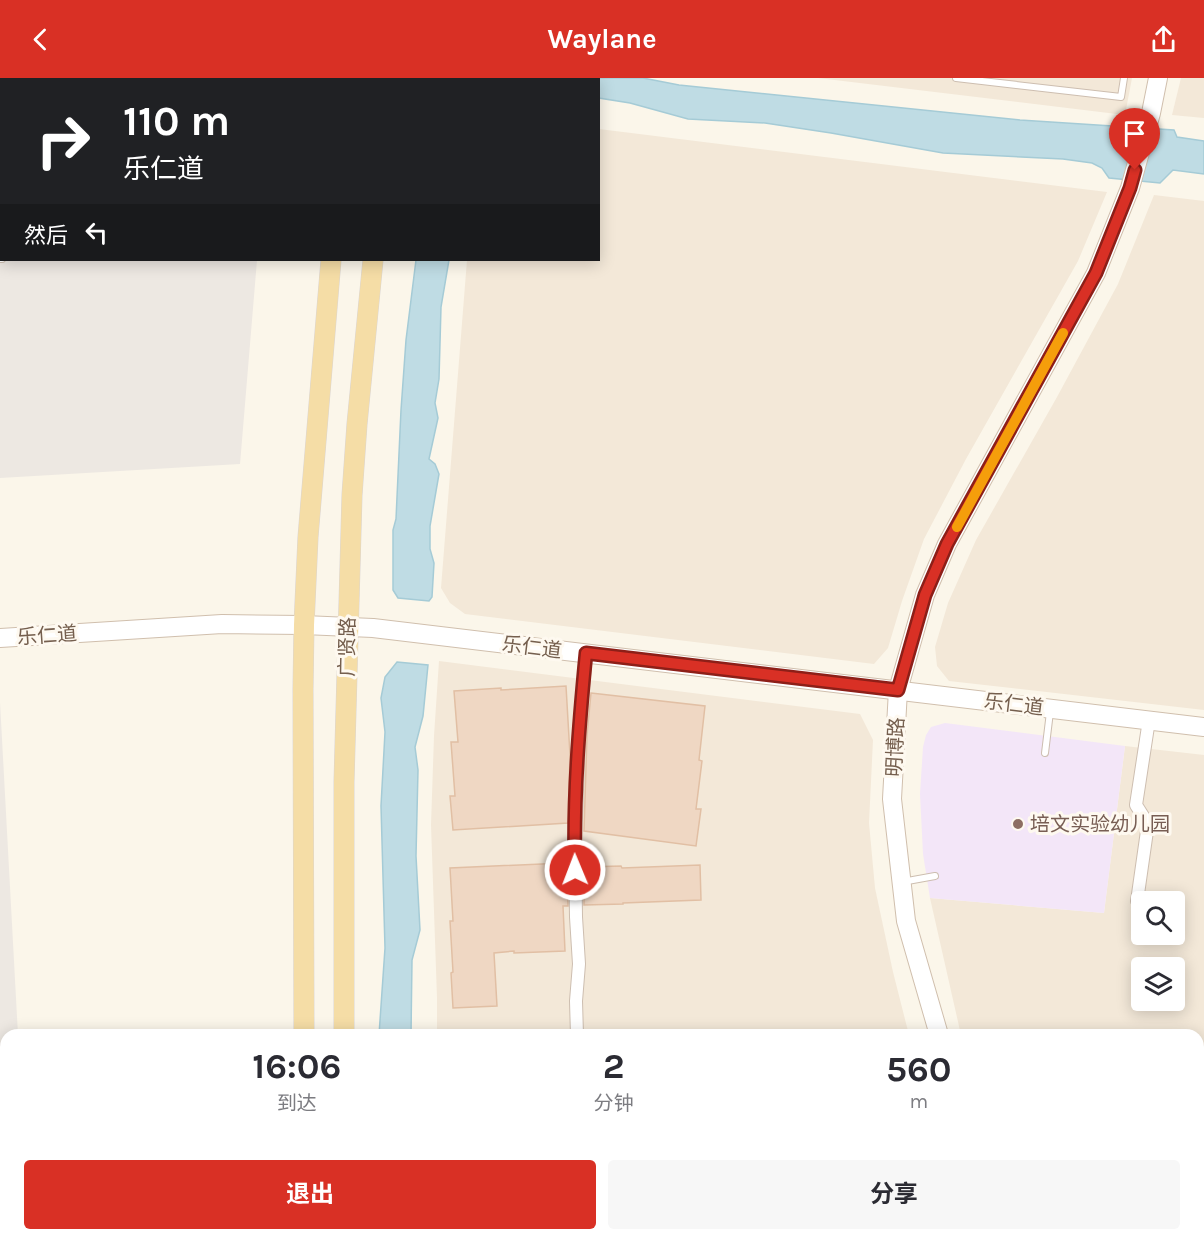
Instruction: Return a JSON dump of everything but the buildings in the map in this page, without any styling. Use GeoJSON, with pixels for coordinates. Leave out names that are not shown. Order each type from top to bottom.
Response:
{"type":"FeatureCollection","features":[{"type":"Feature","properties":{"kind":"main road"},"geometry":{"type":"LineString","coordinates":[[304,1029],[304,625],[308,537],[331,261]]}},
{"type":"Feature","properties":{"kind":"main road","name":"广贤路"},"geometry":{"type":"LineString","coordinates":[[345,1029],[343,865],[347,626],[354,472],[373,261]]}},
{"type":"Feature","properties":{"kind":"street","name":"明博路"},"geometry":{"type":"LineString","coordinates":[[937,1029],[906,921],[892,799],[898,690],[925,595],[947,544],[1096,273],[1130,188],[1151,113],[1158,78]]}},
{"type":"Feature","properties":{"kind":"street","name":"乐仁道"},"geometry":{"type":"LineString","coordinates":[[0,638],[222,624],[347,626],[1204,726]]}},
{"type":"Feature","properties":{"kind":"street"},"geometry":{"type":"LineString","coordinates":[[577,1029],[579,964],[574,846],[579,734],[586,653]]}},
{"type":"Feature","properties":{"kind":"street"},"geometry":{"type":"LineString","coordinates":[[1138,891],[1148,824],[1136,805],[1149,720]]}},
{"type":"Feature","properties":{"kind":"lane"},"geometry":{"type":"LineString","coordinates":[[956,78],[1121,97],[1124,78]]}},
{"type":"Feature","properties":{"kind":"lane"},"geometry":{"type":"LineString","coordinates":[[1045,753],[1051,708]]}},
{"type":"Feature","properties":{"kind":"lane"},"geometry":{"type":"LineString","coordinates":[[902,882],[935,876]]}},
{"type":"Feature","properties":{"kind":"shaded area"},"geometry":{"type":"Polygon","coordinates":[[[818,78],[1132,78],[1125,115],[818,78]]]}},
{"type":"Feature","properties":{"kind":"shaded area"},"geometry":{"type":"Polygon","coordinates":[[[1181,78],[1204,78],[1204,118],[1172,115],[1181,78]]]}},
{"type":"Feature","properties":{"kind":"shaded area"},"geometry":{"type":"Polygon","coordinates":[[[600,129],[1107,192],[1078,261],[966,459],[924,539],[888,648],[874,664],[465,614],[450,603],[441,588],[467,261],[600,261],[600,129]]]}},
{"type":"Feature","properties":{"kind":"shaded area"},"geometry":{"type":"Polygon","coordinates":[[[1154,195],[1204,201],[1204,710],[949,681],[937,666],[935,647],[948,603],[976,540],[1118,284],[1154,195]]]}},
{"type":"Feature","properties":{"kind":"shaded area"},"geometry":{"type":"Polygon","coordinates":[[[0,261],[257,261],[240,464],[0,478],[0,261]]]}},
{"type":"Feature","properties":{"kind":"shaded area"},"geometry":{"type":"Polygon","coordinates":[[[439,661],[860,714],[873,740],[869,823],[875,888],[907,1029],[437,1029],[431,825],[439,661]]]}},
{"type":"Feature","properties":{"kind":"shaded area"},"geometry":{"type":"Polygon","coordinates":[[[0,702],[18,1029],[0,1029],[0,702]]]}},
{"type":"Feature","properties":{"kind":"shaded area","name":"培文实验幼儿园"},"geometry":{"type":"Polygon","coordinates":[[[945,723],[1125,746],[1104,913],[930,898],[923,854],[920,794],[923,747],[931,727],[945,723]]]}},
{"type":"Feature","properties":{"kind":"shaded area"},"geometry":{"type":"Polygon","coordinates":[[[1125,746],[1204,755],[1204,1029],[960,1029],[930,898],[1104,913],[1125,746]]]}},
{"type":"Feature","properties":{"kind":"water"},"geometry":{"type":"Polygon","coordinates":[[[600,78],[643,78],[679,85],[1020,120],[1174,130],[1177,137],[1204,141],[1204,174],[1173,170],[1160,183],[1109,178],[1102,168],[1092,163],[1063,159],[943,153],[765,123],[688,119],[630,103],[600,98],[600,78]]]}},
{"type":"Feature","properties":{"kind":"water"},"geometry":{"type":"Polygon","coordinates":[[[416,261],[449,261],[441,307],[439,379],[435,403],[438,418],[429,459],[435,464],[439,474],[430,526],[430,549],[434,563],[432,597],[429,601],[398,598],[393,590],[393,530],[396,519],[406,340],[416,261]]]}},
{"type":"Feature","properties":{"kind":"water"},"geometry":{"type":"Polygon","coordinates":[[[397,662],[428,665],[423,716],[415,747],[418,770],[416,856],[420,930],[412,960],[411,1029],[379,1029],[385,948],[381,806],[385,732],[381,698],[385,677],[397,662]]]}},
{"type":"Feature","properties":{"kind":"slow traffic"},"geometry":{"type":"LineString","coordinates":[[957,527],[1063,333]]}},
{"type":"Feature","properties":{"kind":"place","name":"培文实验幼儿园"},"geometry":{"type":"Point","coordinates":[1018,824]}},
{"type":"Feature","properties":{"kind":"route"},"geometry":{"type":"LineString","coordinates":[[575,870],[576,787],[586,653],[898,690],[925,595],[947,544],[1096,273],[1135,170]]}}]}
